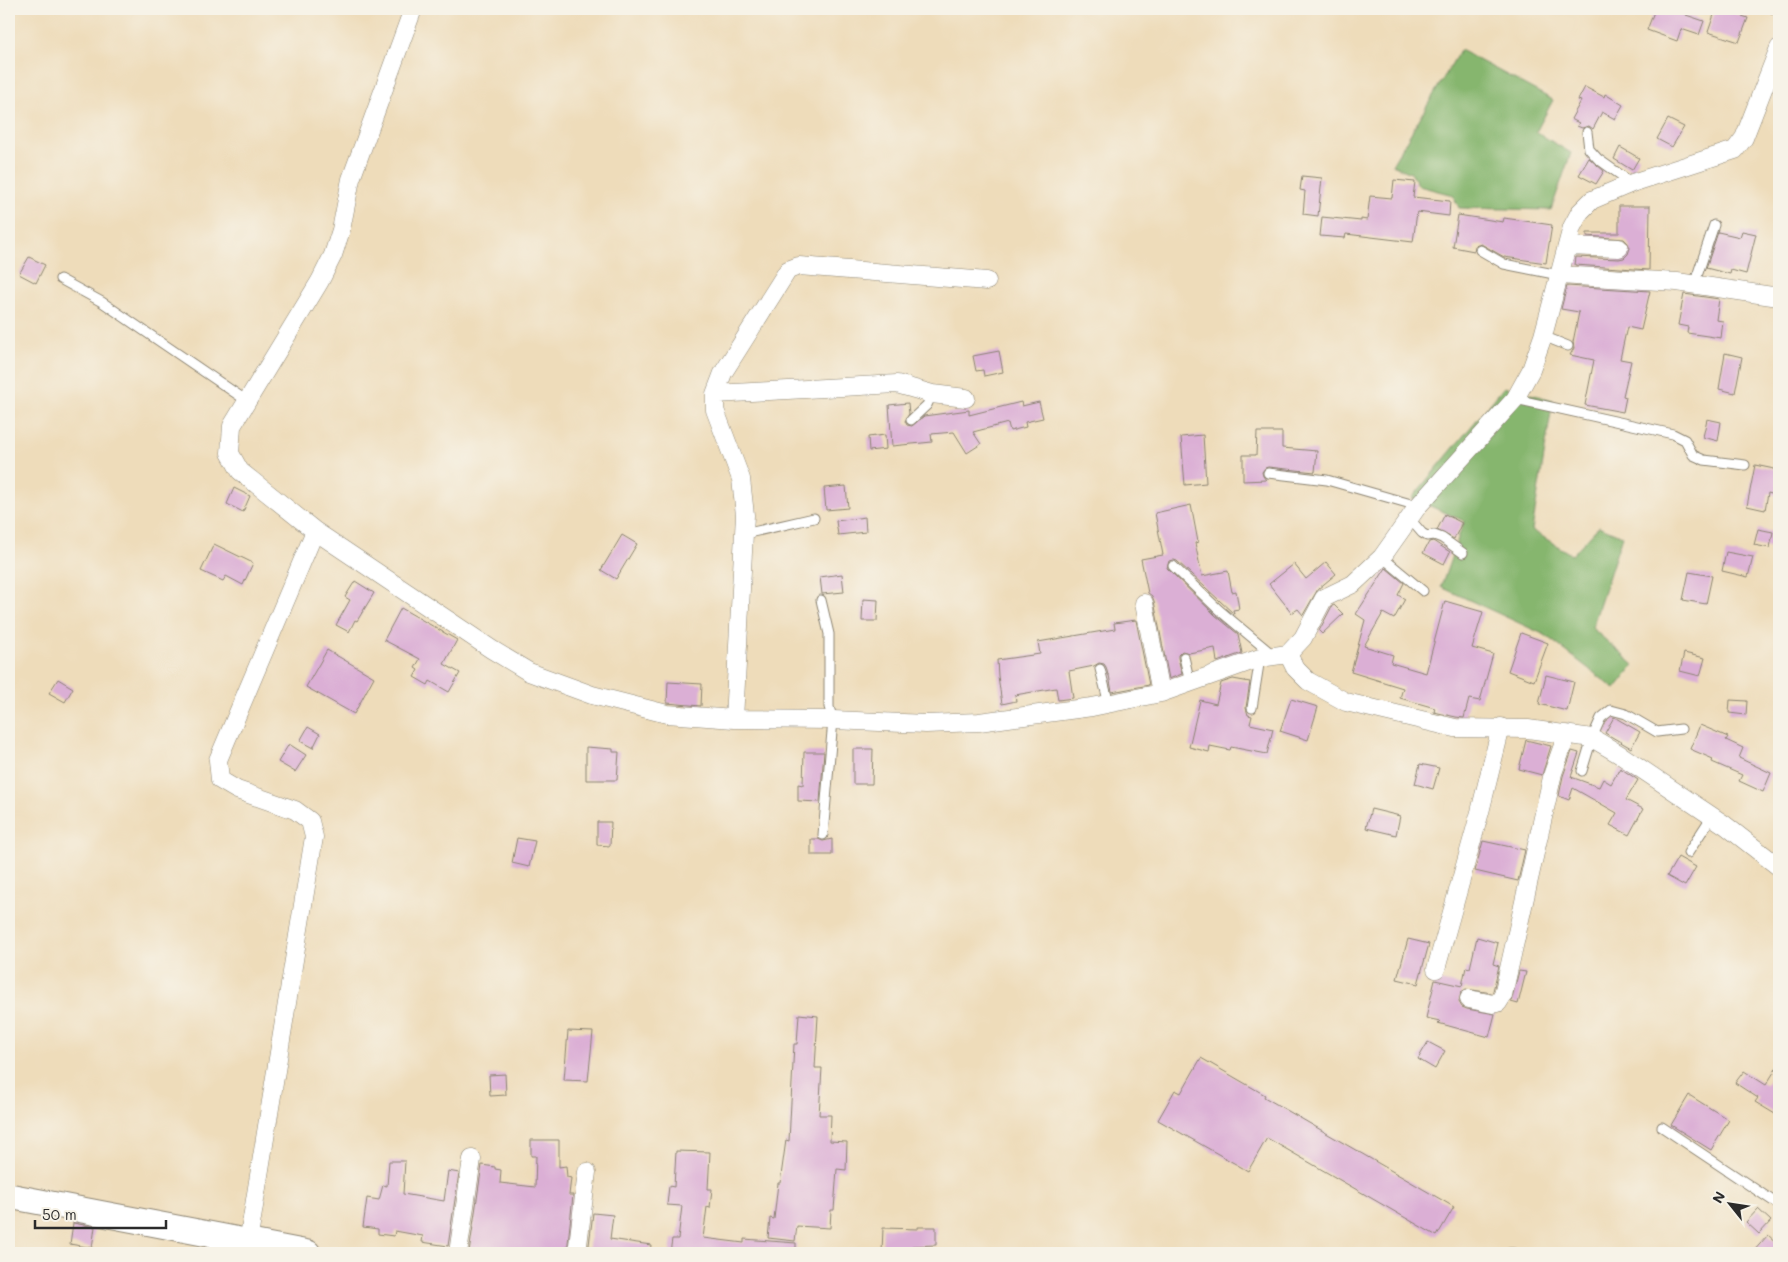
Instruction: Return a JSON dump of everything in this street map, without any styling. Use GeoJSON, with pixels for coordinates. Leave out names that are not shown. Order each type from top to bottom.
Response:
{"type":"FeatureCollection","features":[{"type":"Feature","properties":{"kind":"street"},"geometry":{"type":"LineString","coordinates":[[413,9],[351,179],[341,230],[333,255],[320,280],[232,426],[230,453],[240,471],[315,531],[529,672],[592,695],[667,714],[926,724],[979,722],[1109,704],[1160,693],[1274,656],[1303,638],[1324,598],[1353,584],[1382,557],[1413,512],[1515,399],[1531,370],[1543,336],[1572,227],[1580,212],[1592,200],[1632,182],[1735,150],[1744,138],[1779,48]]}},
{"type":"Feature","properties":{"kind":"street"},"geometry":{"type":"LineString","coordinates":[[1567,246],[1619,248]]}},
{"type":"Feature","properties":{"kind":"street"},"geometry":{"type":"LineString","coordinates":[[734,718],[745,515],[741,478],[715,410],[715,394],[723,373],[788,270],[799,266],[987,281]]}},
{"type":"Feature","properties":{"kind":"street"},"geometry":{"type":"LineString","coordinates":[[1559,275],[1677,282],[1779,297]]}},
{"type":"Feature","properties":{"kind":"street"},"geometry":{"type":"LineString","coordinates":[[715,394],[897,384],[932,394],[966,398]]}},
{"type":"Feature","properties":{"kind":"street"},"geometry":{"type":"LineString","coordinates":[[248,1243],[314,837],[310,821],[295,810],[237,790],[220,780],[218,760],[315,531]]}},
{"type":"Feature","properties":{"kind":"street"},"geometry":{"type":"LineString","coordinates":[[1144,603],[1160,693]]}},
{"type":"Feature","properties":{"kind":"street"},"geometry":{"type":"LineString","coordinates":[[1274,656],[1295,668],[1308,681],[1346,702],[1454,728],[1528,728],[1592,738],[1712,816],[1779,866]]}},
{"type":"Feature","properties":{"kind":"street"},"geometry":{"type":"LineString","coordinates":[[1436,969],[1501,727]]}},
{"type":"Feature","properties":{"kind":"street"},"geometry":{"type":"LineString","coordinates":[[1469,999],[1493,1004],[1498,1003],[1503,996],[1553,773],[1568,734]]}},
{"type":"Feature","properties":{"kind":"street"},"geometry":{"type":"LineString","coordinates":[[458,1253],[472,1159]]}},
{"type":"Feature","properties":{"kind":"street"},"geometry":{"type":"LineString","coordinates":[[577,1253],[587,1172]]}},
{"type":"Feature","properties":{"kind":"street"},"geometry":{"type":"LineString","coordinates":[[9,1196],[308,1253]]}},
{"type":"Feature","properties":{"kind":"lane"},"geometry":{"type":"LineString","coordinates":[[1774,9],[1779,10]]}},
{"type":"Feature","properties":{"kind":"lane"},"geometry":{"type":"LineString","coordinates":[[1587,132],[1589,149],[1598,159],[1632,182]]}},
{"type":"Feature","properties":{"kind":"lane"},"geometry":{"type":"LineString","coordinates":[[1694,285],[1714,225]]}},
{"type":"Feature","properties":{"kind":"lane"},"geometry":{"type":"LineString","coordinates":[[1480,250],[1504,264],[1559,275]]}},
{"type":"Feature","properties":{"kind":"lane"},"geometry":{"type":"LineString","coordinates":[[60,279],[102,302],[247,401]]}},
{"type":"Feature","properties":{"kind":"lane"},"geometry":{"type":"LineString","coordinates":[[1543,336],[1568,346]]}},
{"type":"Feature","properties":{"kind":"lane"},"geometry":{"type":"LineString","coordinates":[[911,420],[927,405],[932,394]]}},
{"type":"Feature","properties":{"kind":"lane"},"geometry":{"type":"LineString","coordinates":[[1515,399],[1673,434],[1686,440],[1693,455],[1704,460],[1745,465]]}},
{"type":"Feature","properties":{"kind":"lane"},"geometry":{"type":"LineString","coordinates":[[1268,474],[1327,480],[1413,512],[1422,533],[1427,536],[1442,538],[1463,552]]}},
{"type":"Feature","properties":{"kind":"lane"},"geometry":{"type":"LineString","coordinates":[[744,534],[814,518]]}},
{"type":"Feature","properties":{"kind":"lane"},"geometry":{"type":"LineString","coordinates":[[1382,557],[1423,592]]}},
{"type":"Feature","properties":{"kind":"lane"},"geometry":{"type":"LineString","coordinates":[[1173,566],[1219,610],[1274,656],[1252,708]]}},
{"type":"Feature","properties":{"kind":"lane"},"geometry":{"type":"LineString","coordinates":[[821,600],[829,634],[829,707],[833,720],[823,835]]}},
{"type":"Feature","properties":{"kind":"lane"},"geometry":{"type":"LineString","coordinates":[[1184,658],[1190,683]]}},
{"type":"Feature","properties":{"kind":"lane"},"geometry":{"type":"LineString","coordinates":[[1100,669],[1109,704]]}},
{"type":"Feature","properties":{"kind":"lane"},"geometry":{"type":"LineString","coordinates":[[1582,771],[1592,738],[1601,718],[1611,710],[1626,714],[1657,732],[1681,729]]}},
{"type":"Feature","properties":{"kind":"lane"},"geometry":{"type":"LineString","coordinates":[[1688,853],[1712,816]]}},
{"type":"Feature","properties":{"kind":"lane"},"geometry":{"type":"LineString","coordinates":[[1662,1127],[1779,1205]]}},
{"type":"Feature","properties":{"kind":"lane"},"geometry":{"type":"LineString","coordinates":[[1509,1253],[1514,1253]]}},
{"type":"Feature","properties":{"kind":"green space"},"geometry":{"type":"Polygon","coordinates":[[[1460,50],[1553,100],[1536,132],[1571,153],[1551,210],[1459,208],[1453,195],[1419,186],[1411,173],[1392,165],[1460,50]]]}},
{"type":"Feature","properties":{"kind":"green space"},"geometry":{"type":"Polygon","coordinates":[[[1504,387],[1553,400],[1532,530],[1572,555],[1599,526],[1622,536],[1592,628],[1634,665],[1615,689],[1545,635],[1441,587],[1464,521],[1412,498],[1504,387]]]}},
{"type":"Feature","properties":{"kind":"building"},"geometry":{"type":"Polygon","coordinates":[[[1655,9],[1688,9],[1686,15],[1704,21],[1699,35],[1681,29],[1677,41],[1647,30],[1655,9]]]}},
{"type":"Feature","properties":{"kind":"building"},"geometry":{"type":"Polygon","coordinates":[[[1716,9],[1748,18],[1739,42],[1708,32],[1716,9]]]}},
{"type":"Feature","properties":{"kind":"building"},"geometry":{"type":"Polygon","coordinates":[[[1585,87],[1604,97],[1605,94],[1623,105],[1615,119],[1602,112],[1593,129],[1589,126],[1582,128],[1577,126],[1579,123],[1571,119],[1581,101],[1578,100],[1585,87]]]}},
{"type":"Feature","properties":{"kind":"building"},"geometry":{"type":"Polygon","coordinates":[[[1668,119],[1684,127],[1672,147],[1657,139],[1668,119]]]}},
{"type":"Feature","properties":{"kind":"building"},"geometry":{"type":"Polygon","coordinates":[[[1620,147],[1639,158],[1632,170],[1614,159],[1620,147]]]}},
{"type":"Feature","properties":{"kind":"building"},"geometry":{"type":"Polygon","coordinates":[[[1589,158],[1604,171],[1596,184],[1579,175],[1589,158]]]}},
{"type":"Feature","properties":{"kind":"building"},"geometry":{"type":"Polygon","coordinates":[[[1302,176],[1322,178],[1318,216],[1303,214],[1305,191],[1300,190],[1302,176]]]}},
{"type":"Feature","properties":{"kind":"building"},"geometry":{"type":"Polygon","coordinates":[[[1394,180],[1415,182],[1413,197],[1450,201],[1449,216],[1417,212],[1413,242],[1346,234],[1345,238],[1320,236],[1322,217],[1367,220],[1370,196],[1392,198],[1394,180]]]}},
{"type":"Feature","properties":{"kind":"building"},"geometry":{"type":"Polygon","coordinates":[[[1619,206],[1650,206],[1649,270],[1575,265],[1576,257],[1619,259],[1624,258],[1628,254],[1630,248],[1624,239],[1587,236],[1587,233],[1619,233],[1619,206]]]}},
{"type":"Feature","properties":{"kind":"building"},"geometry":{"type":"Polygon","coordinates":[[[1458,215],[1503,222],[1504,218],[1552,225],[1546,263],[1504,257],[1481,244],[1475,246],[1474,251],[1453,247],[1458,215]]]}},
{"type":"Feature","properties":{"kind":"building"},"geometry":{"type":"Polygon","coordinates":[[[1742,231],[1756,234],[1746,274],[1731,270],[1730,274],[1706,268],[1718,232],[1740,237],[1742,231]]]}},
{"type":"Feature","properties":{"kind":"building"},"geometry":{"type":"Polygon","coordinates":[[[29,257],[45,265],[36,283],[19,274],[29,257]]]}},
{"type":"Feature","properties":{"kind":"building"},"geometry":{"type":"Polygon","coordinates":[[[1567,286],[1650,291],[1641,330],[1627,327],[1620,359],[1631,361],[1623,396],[1626,397],[1623,412],[1585,405],[1594,360],[1570,355],[1574,348],[1573,342],[1579,312],[1561,309],[1567,286]]]}},
{"type":"Feature","properties":{"kind":"building"},"geometry":{"type":"Polygon","coordinates":[[[1684,294],[1719,299],[1716,320],[1723,321],[1721,338],[1687,333],[1688,327],[1678,325],[1684,294]]]}},
{"type":"Feature","properties":{"kind":"building"},"geometry":{"type":"Polygon","coordinates":[[[999,351],[1003,372],[984,376],[983,370],[976,371],[973,356],[999,351]]]}},
{"type":"Feature","properties":{"kind":"building"},"geometry":{"type":"Polygon","coordinates":[[[1725,353],[1742,357],[1735,393],[1719,389],[1725,353]]]}},
{"type":"Feature","properties":{"kind":"building"},"geometry":{"type":"Polygon","coordinates":[[[1021,402],[1022,406],[1039,402],[1043,418],[1025,422],[1026,427],[1010,431],[1008,423],[973,432],[981,444],[967,453],[954,432],[931,434],[932,442],[892,446],[889,405],[908,403],[909,414],[905,421],[907,425],[912,426],[924,416],[969,410],[969,415],[1021,402]]]}},
{"type":"Feature","properties":{"kind":"building"},"geometry":{"type":"Polygon","coordinates":[[[1707,419],[1721,422],[1718,441],[1703,437],[1707,419]]]}},
{"type":"Feature","properties":{"kind":"building"},"geometry":{"type":"Polygon","coordinates":[[[1257,432],[1282,432],[1282,448],[1317,451],[1315,472],[1268,467],[1262,472],[1266,480],[1243,481],[1243,455],[1256,455],[1257,432]]]}},
{"type":"Feature","properties":{"kind":"building"},"geometry":{"type":"Polygon","coordinates":[[[885,435],[886,449],[869,451],[868,437],[885,435]]]}},
{"type":"Feature","properties":{"kind":"building"},"geometry":{"type":"Polygon","coordinates":[[[1203,435],[1206,483],[1185,485],[1181,437],[1203,435]]]}},
{"type":"Feature","properties":{"kind":"building"},"geometry":{"type":"Polygon","coordinates":[[[1755,465],[1779,470],[1779,496],[1768,493],[1765,510],[1747,506],[1755,465]]]}},
{"type":"Feature","properties":{"kind":"building"},"geometry":{"type":"Polygon","coordinates":[[[846,486],[848,508],[826,510],[824,488],[846,486]]]}},
{"type":"Feature","properties":{"kind":"building"},"geometry":{"type":"Polygon","coordinates":[[[234,488],[250,496],[243,512],[227,504],[234,488]]]}},
{"type":"Feature","properties":{"kind":"building"},"geometry":{"type":"Polygon","coordinates":[[[1191,505],[1198,542],[1195,543],[1202,576],[1228,571],[1232,592],[1236,591],[1239,609],[1233,610],[1234,614],[1177,561],[1169,561],[1167,568],[1215,615],[1238,634],[1242,653],[1217,662],[1215,648],[1189,653],[1182,651],[1178,658],[1182,674],[1169,679],[1154,601],[1148,593],[1141,559],[1163,555],[1155,513],[1191,505]]]}},
{"type":"Feature","properties":{"kind":"building"},"geometry":{"type":"Polygon","coordinates":[[[1445,514],[1462,523],[1454,539],[1437,530],[1445,514]]]}},
{"type":"Feature","properties":{"kind":"building"},"geometry":{"type":"Polygon","coordinates":[[[865,517],[866,532],[838,535],[836,521],[865,517]]]}},
{"type":"Feature","properties":{"kind":"building"},"geometry":{"type":"Polygon","coordinates":[[[1758,529],[1773,532],[1770,548],[1754,545],[1758,529]]]}},
{"type":"Feature","properties":{"kind":"building"},"geometry":{"type":"Polygon","coordinates":[[[622,535],[637,544],[616,579],[601,570],[622,535]]]}},
{"type":"Feature","properties":{"kind":"building"},"geometry":{"type":"Polygon","coordinates":[[[1433,541],[1450,552],[1444,564],[1423,553],[1429,542],[1433,541]]]}},
{"type":"Feature","properties":{"kind":"building"},"geometry":{"type":"Polygon","coordinates":[[[214,544],[253,563],[243,585],[226,576],[223,581],[201,571],[214,544]]]}},
{"type":"Feature","properties":{"kind":"building"},"geometry":{"type":"Polygon","coordinates":[[[1726,552],[1753,557],[1748,577],[1722,571],[1726,552]]]}},
{"type":"Feature","properties":{"kind":"building"},"geometry":{"type":"Polygon","coordinates":[[[1326,562],[1336,574],[1318,589],[1303,615],[1298,609],[1292,613],[1269,584],[1294,564],[1306,579],[1326,562]]]}},
{"type":"Feature","properties":{"kind":"building"},"geometry":{"type":"Polygon","coordinates":[[[1386,568],[1404,583],[1398,595],[1405,599],[1394,619],[1383,613],[1364,646],[1393,655],[1391,663],[1426,673],[1445,601],[1483,612],[1472,648],[1493,654],[1480,701],[1469,699],[1464,718],[1434,712],[1435,708],[1400,698],[1403,688],[1351,672],[1365,620],[1356,614],[1386,568]]]}},
{"type":"Feature","properties":{"kind":"building"},"geometry":{"type":"Polygon","coordinates":[[[1689,572],[1712,576],[1706,604],[1683,600],[1689,572]]]}},
{"type":"Feature","properties":{"kind":"building"},"geometry":{"type":"Polygon","coordinates":[[[842,574],[844,592],[822,594],[820,577],[842,574]]]}},
{"type":"Feature","properties":{"kind":"building"},"geometry":{"type":"Polygon","coordinates":[[[355,581],[374,593],[349,632],[336,625],[350,600],[345,597],[355,581]]]}},
{"type":"Feature","properties":{"kind":"building"},"geometry":{"type":"Polygon","coordinates":[[[863,599],[878,600],[877,621],[862,621],[863,599]]]}},
{"type":"Feature","properties":{"kind":"building"},"geometry":{"type":"Polygon","coordinates":[[[1334,605],[1343,614],[1322,634],[1319,631],[1334,605]]]}},
{"type":"Feature","properties":{"kind":"building"},"geometry":{"type":"Polygon","coordinates":[[[401,608],[457,640],[444,664],[460,673],[449,692],[430,681],[428,685],[414,677],[418,670],[415,668],[420,659],[384,640],[401,608]]]}},
{"type":"Feature","properties":{"kind":"building"},"geometry":{"type":"Polygon","coordinates":[[[1136,620],[1149,685],[1112,692],[1106,667],[1104,664],[1099,663],[1094,666],[1069,671],[1073,698],[1058,700],[1056,688],[1015,695],[1016,701],[1002,704],[997,660],[1040,654],[1038,642],[1115,629],[1114,623],[1136,620]]]}},
{"type":"Feature","properties":{"kind":"building"},"geometry":{"type":"Polygon","coordinates":[[[1521,633],[1548,643],[1534,681],[1508,671],[1521,633]]]}},
{"type":"Feature","properties":{"kind":"building"},"geometry":{"type":"Polygon","coordinates":[[[327,650],[374,677],[354,714],[306,687],[327,650]]]}},
{"type":"Feature","properties":{"kind":"building"},"geometry":{"type":"Polygon","coordinates":[[[1684,653],[1705,658],[1700,676],[1680,671],[1684,653]]]}},
{"type":"Feature","properties":{"kind":"building"},"geometry":{"type":"Polygon","coordinates":[[[1546,675],[1574,682],[1567,711],[1539,704],[1546,675]]]}},
{"type":"Feature","properties":{"kind":"building"},"geometry":{"type":"Polygon","coordinates":[[[58,679],[73,688],[65,702],[49,693],[58,679]]]}},
{"type":"Feature","properties":{"kind":"building"},"geometry":{"type":"Polygon","coordinates":[[[1233,679],[1250,682],[1246,708],[1248,715],[1252,716],[1250,724],[1273,729],[1267,754],[1231,747],[1230,750],[1210,746],[1209,752],[1189,747],[1200,700],[1216,704],[1221,683],[1233,679]]]}},
{"type":"Feature","properties":{"kind":"building"},"geometry":{"type":"Polygon","coordinates":[[[668,682],[702,684],[701,706],[667,703],[668,682]]]}},
{"type":"Feature","properties":{"kind":"building"},"geometry":{"type":"Polygon","coordinates":[[[1291,699],[1318,707],[1308,740],[1280,731],[1291,699]]]}},
{"type":"Feature","properties":{"kind":"building"},"geometry":{"type":"Polygon","coordinates":[[[1730,700],[1747,701],[1746,715],[1729,713],[1730,700]]]}},
{"type":"Feature","properties":{"kind":"building"},"geometry":{"type":"Polygon","coordinates":[[[1614,717],[1640,732],[1631,748],[1605,733],[1614,717]]]}},
{"type":"Feature","properties":{"kind":"building"},"geometry":{"type":"Polygon","coordinates":[[[1700,725],[1728,737],[1726,740],[1743,748],[1739,758],[1771,773],[1763,792],[1739,781],[1742,775],[1712,762],[1713,759],[1690,749],[1700,725]]]}},
{"type":"Feature","properties":{"kind":"building"},"geometry":{"type":"Polygon","coordinates":[[[308,727],[320,734],[313,748],[300,741],[308,727]]]}},
{"type":"Feature","properties":{"kind":"building"},"geometry":{"type":"Polygon","coordinates":[[[1526,740],[1551,746],[1542,775],[1519,769],[1526,740]]]}},
{"type":"Feature","properties":{"kind":"building"},"geometry":{"type":"Polygon","coordinates":[[[289,744],[306,755],[295,772],[278,762],[289,744]]]}},
{"type":"Feature","properties":{"kind":"building"},"geometry":{"type":"Polygon","coordinates":[[[586,747],[613,749],[613,752],[619,752],[617,780],[586,780],[586,747]]]}},
{"type":"Feature","properties":{"kind":"building"},"geometry":{"type":"Polygon","coordinates":[[[853,749],[873,749],[872,784],[853,784],[853,749]]]}},
{"type":"Feature","properties":{"kind":"building"},"geometry":{"type":"Polygon","coordinates":[[[1572,751],[1579,753],[1571,777],[1599,787],[1603,779],[1611,784],[1620,768],[1638,780],[1626,800],[1643,809],[1629,835],[1610,825],[1617,813],[1573,788],[1569,800],[1559,796],[1563,776],[1572,751]]]}},
{"type":"Feature","properties":{"kind":"building"},"geometry":{"type":"Polygon","coordinates":[[[804,752],[824,752],[820,802],[798,801],[798,784],[803,785],[804,752]]]}},
{"type":"Feature","properties":{"kind":"building"},"geometry":{"type":"Polygon","coordinates":[[[1420,764],[1439,768],[1433,789],[1415,784],[1420,764]]]}},
{"type":"Feature","properties":{"kind":"building"},"geometry":{"type":"Polygon","coordinates":[[[1371,809],[1400,816],[1396,835],[1366,828],[1371,809]]]}},
{"type":"Feature","properties":{"kind":"building"},"geometry":{"type":"Polygon","coordinates":[[[597,822],[611,822],[610,846],[597,845],[597,822]]]}},
{"type":"Feature","properties":{"kind":"building"},"geometry":{"type":"Polygon","coordinates":[[[517,838],[535,841],[529,867],[512,863],[517,838]]]}},
{"type":"Feature","properties":{"kind":"building"},"geometry":{"type":"Polygon","coordinates":[[[811,839],[823,841],[832,839],[832,855],[811,855],[811,839]]]}},
{"type":"Feature","properties":{"kind":"building"},"geometry":{"type":"Polygon","coordinates":[[[1483,841],[1525,850],[1518,881],[1475,871],[1483,841]]]}},
{"type":"Feature","properties":{"kind":"building"},"geometry":{"type":"Polygon","coordinates":[[[1678,857],[1696,867],[1685,886],[1667,876],[1678,857]]]}},
{"type":"Feature","properties":{"kind":"building"},"geometry":{"type":"Polygon","coordinates":[[[1477,937],[1498,943],[1493,964],[1499,966],[1493,991],[1492,993],[1466,989],[1461,992],[1459,1002],[1462,1007],[1467,1009],[1495,1014],[1489,1037],[1426,1018],[1435,980],[1462,986],[1466,967],[1470,968],[1477,937]]]}},
{"type":"Feature","properties":{"kind":"building"},"geometry":{"type":"Polygon","coordinates":[[[1408,939],[1429,944],[1418,984],[1397,979],[1408,939]]]}},
{"type":"Feature","properties":{"kind":"building"},"geometry":{"type":"Polygon","coordinates":[[[1519,971],[1526,972],[1518,1004],[1511,1002],[1519,971]]]}},
{"type":"Feature","properties":{"kind":"building"},"geometry":{"type":"Polygon","coordinates":[[[799,1014],[818,1016],[815,1068],[822,1068],[819,1115],[831,1115],[830,1141],[847,1142],[846,1170],[837,1169],[834,1210],[831,1210],[830,1228],[797,1226],[795,1241],[768,1238],[770,1218],[774,1219],[786,1140],[789,1141],[794,1044],[797,1044],[799,1014]]]}},
{"type":"Feature","properties":{"kind":"building"},"geometry":{"type":"Polygon","coordinates":[[[568,1031],[593,1032],[588,1081],[564,1080],[568,1031]]]}},
{"type":"Feature","properties":{"kind":"building"},"geometry":{"type":"Polygon","coordinates":[[[1428,1042],[1445,1051],[1435,1069],[1418,1059],[1428,1042]]]}},
{"type":"Feature","properties":{"kind":"building"},"geometry":{"type":"Polygon","coordinates":[[[1201,1058],[1265,1095],[1264,1097],[1454,1207],[1437,1236],[1267,1138],[1248,1171],[1158,1120],[1175,1090],[1181,1093],[1201,1058]]]}},
{"type":"Feature","properties":{"kind":"building"},"geometry":{"type":"Polygon","coordinates":[[[1779,1064],[1779,1106],[1775,1114],[1755,1102],[1758,1098],[1735,1083],[1744,1071],[1766,1085],[1779,1064]]]}},
{"type":"Feature","properties":{"kind":"building"},"geometry":{"type":"Polygon","coordinates":[[[505,1074],[506,1095],[490,1096],[489,1075],[505,1074]]]}},
{"type":"Feature","properties":{"kind":"building"},"geometry":{"type":"Polygon","coordinates":[[[1689,1095],[1729,1120],[1711,1150],[1671,1125],[1689,1095]]]}},
{"type":"Feature","properties":{"kind":"building"},"geometry":{"type":"Polygon","coordinates":[[[531,1140],[559,1140],[559,1167],[566,1166],[567,1177],[571,1178],[569,1195],[573,1195],[567,1253],[469,1253],[482,1165],[501,1170],[500,1183],[535,1187],[536,1156],[531,1156],[531,1140]]]}},
{"type":"Feature","properties":{"kind":"building"},"geometry":{"type":"Polygon","coordinates":[[[676,1151],[710,1152],[708,1189],[712,1189],[710,1208],[707,1207],[703,1238],[744,1243],[744,1239],[796,1243],[796,1253],[670,1253],[672,1239],[678,1239],[682,1206],[667,1205],[669,1186],[674,1187],[676,1151]]]}},
{"type":"Feature","properties":{"kind":"building"},"geometry":{"type":"Polygon","coordinates":[[[389,1161],[405,1161],[403,1194],[444,1201],[448,1171],[459,1173],[448,1246],[422,1242],[423,1236],[395,1231],[394,1236],[378,1234],[378,1229],[363,1227],[367,1198],[379,1200],[383,1185],[387,1186],[389,1161]]]}},
{"type":"Feature","properties":{"kind":"building"},"geometry":{"type":"Polygon","coordinates":[[[1758,1209],[1771,1221],[1759,1234],[1746,1222],[1758,1209]]]}},
{"type":"Feature","properties":{"kind":"building"},"geometry":{"type":"Polygon","coordinates":[[[593,1213],[613,1215],[610,1239],[651,1245],[650,1253],[588,1253],[593,1213]]]}},
{"type":"Feature","properties":{"kind":"building"},"geometry":{"type":"Polygon","coordinates":[[[73,1223],[95,1227],[92,1248],[70,1244],[73,1223]]]}},
{"type":"Feature","properties":{"kind":"building"},"geometry":{"type":"Polygon","coordinates":[[[918,1227],[936,1227],[936,1245],[912,1246],[912,1253],[882,1253],[883,1228],[918,1229],[918,1227]]]}},
{"type":"Feature","properties":{"kind":"building"},"geometry":{"type":"Polygon","coordinates":[[[1768,1235],[1779,1245],[1779,1253],[1752,1253],[1768,1235]]]}}]}
